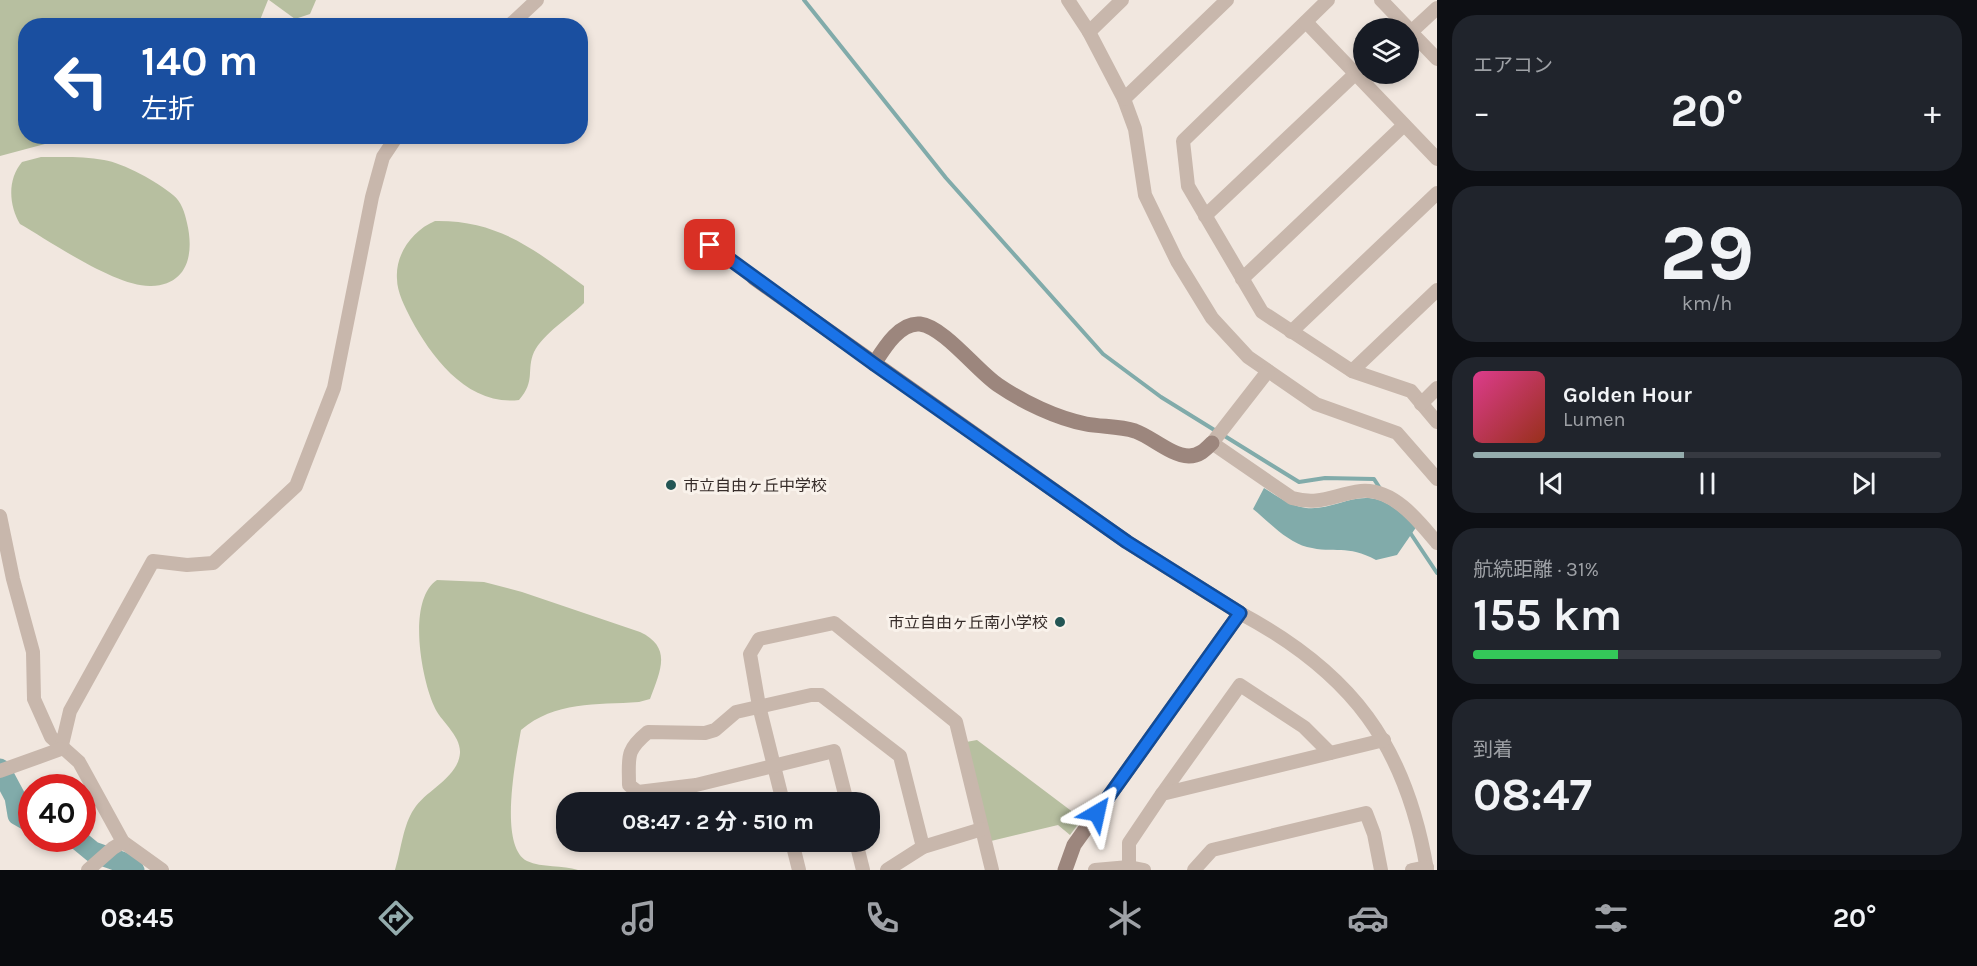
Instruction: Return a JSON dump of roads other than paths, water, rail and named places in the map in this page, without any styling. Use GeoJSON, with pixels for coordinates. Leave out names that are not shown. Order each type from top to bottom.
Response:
{"type":"FeatureCollection","features":[{"type":"Feature","properties":{"kind":"street"},"geometry":{"type":"LineString","coordinates":[[518,18],[537,0]]}},
{"type":"Feature","properties":{"kind":"street"},"geometry":{"type":"LineString","coordinates":[[1068,0],[1089,32],[1124,99],[1135,129],[1145,195],[1177,261],[1212,318],[1230,341],[1316,404],[1397,434],[1437,479]]}},
{"type":"Feature","properties":{"kind":"street"},"geometry":{"type":"LineString","coordinates":[[1089,32],[1122,0]]}},
{"type":"Feature","properties":{"kind":"street"},"geometry":{"type":"LineString","coordinates":[[1124,99],[1227,0]]}},
{"type":"Feature","properties":{"kind":"street"},"geometry":{"type":"LineString","coordinates":[[1328,0],[1183,141],[1188,186],[1262,312],[1352,371],[1411,391],[1437,422]]}},
{"type":"Feature","properties":{"kind":"street"},"geometry":{"type":"LineString","coordinates":[[1381,0],[1398,18]]}},
{"type":"Feature","properties":{"kind":"street"},"geometry":{"type":"LineString","coordinates":[[1419,22],[1437,8]]}},
{"type":"Feature","properties":{"kind":"street"},"geometry":{"type":"LineString","coordinates":[[1306,22],[1353,72]]}},
{"type":"Feature","properties":{"kind":"street"},"geometry":{"type":"LineString","coordinates":[[1419,40],[1437,59]]}},
{"type":"Feature","properties":{"kind":"street"},"geometry":{"type":"LineString","coordinates":[[1205,216],[1353,76]]}},
{"type":"Feature","properties":{"kind":"street"},"geometry":{"type":"LineString","coordinates":[[1365,84],[1437,159]]}},
{"type":"Feature","properties":{"kind":"street"},"geometry":{"type":"LineString","coordinates":[[1242,279],[1404,125]]}},
{"type":"Feature","properties":{"kind":"street"},"geometry":{"type":"LineString","coordinates":[[61,749],[70,711],[153,561],[187,565],[213,563],[296,486],[334,388],[372,197],[383,157],[392,144]]}},
{"type":"Feature","properties":{"kind":"street"},"geometry":{"type":"LineString","coordinates":[[1291,332],[1437,193]]}},
{"type":"Feature","properties":{"kind":"street"},"geometry":{"type":"LineString","coordinates":[[695,233],[874,364],[1127,542],[1240,613],[1280,634],[1323,667],[1361,708],[1383,740],[1411,798],[1427,868],[1412,870]]}},
{"type":"Feature","properties":{"kind":"street"},"geometry":{"type":"LineString","coordinates":[[1352,371],[1437,290]]}},
{"type":"Feature","properties":{"kind":"street"},"geometry":{"type":"LineString","coordinates":[[874,364],[887,344],[901,330],[919,324],[933,329],[996,384],[1015,395],[1066,417],[1089,424],[1135,431],[1186,456],[1196,455],[1212,443],[1268,371]]}},
{"type":"Feature","properties":{"kind":"street"},"geometry":{"type":"LineString","coordinates":[[1420,404],[1437,388]]}},
{"type":"Feature","properties":{"kind":"street"},"geometry":{"type":"LineString","coordinates":[[1212,443],[1292,498],[1307,502],[1323,501],[1362,491],[1396,502],[1417,519],[1437,543]]}},
{"type":"Feature","properties":{"kind":"street"},"geometry":{"type":"LineString","coordinates":[[0,516],[33,652],[34,699],[51,737],[61,749],[79,762],[123,842],[162,870]]}},
{"type":"Feature","properties":{"kind":"street"},"geometry":{"type":"LineString","coordinates":[[1065,870],[1074,844],[1240,613]]}},
{"type":"Feature","properties":{"kind":"street"},"geometry":{"type":"LineString","coordinates":[[780,792],[759,706],[750,654],[759,639],[834,623],[956,722],[992,870]]}},
{"type":"Feature","properties":{"kind":"street"},"geometry":{"type":"LineString","coordinates":[[1129,867],[1129,843],[1240,685],[1304,727],[1330,753]]}},
{"type":"Feature","properties":{"kind":"street"},"geometry":{"type":"LineString","coordinates":[[844,792],[834,751],[696,785],[638,792],[629,785],[629,758],[632,745],[648,732],[705,733],[715,730],[736,712],[821,695],[900,756],[923,847]]}},
{"type":"Feature","properties":{"kind":"street"},"geometry":{"type":"LineString","coordinates":[[1162,794],[1383,740]]}},
{"type":"Feature","properties":{"kind":"street"},"geometry":{"type":"LineString","coordinates":[[0,771],[61,749]]}},
{"type":"Feature","properties":{"kind":"street"},"geometry":{"type":"LineString","coordinates":[[1194,870],[1212,850],[1366,813],[1374,834],[1381,870]]}},
{"type":"Feature","properties":{"kind":"street"},"geometry":{"type":"LineString","coordinates":[[887,870],[923,847],[982,829]]}},
{"type":"Feature","properties":{"kind":"street"},"geometry":{"type":"LineString","coordinates":[[88,870],[123,842]]}},
{"type":"Feature","properties":{"kind":"street"},"geometry":{"type":"LineString","coordinates":[[794,852],[799,870]]}},
{"type":"Feature","properties":{"kind":"street"},"geometry":{"type":"LineString","coordinates":[[858,852],[863,870]]}},
{"type":"Feature","properties":{"kind":"street"},"geometry":{"type":"LineString","coordinates":[[1095,870],[1129,867],[1144,870]]}},
{"type":"Feature","properties":{"kind":"water"},"geometry":{"type":"Polygon","coordinates":[[[1264,488],[1289,503],[1306,508],[1324,507],[1361,498],[1379,500],[1394,508],[1417,526],[1397,555],[1376,560],[1357,552],[1307,547],[1285,536],[1253,509],[1264,488]]]}},
{"type":"Feature","properties":{"kind":"waterway"},"geometry":{"type":"LineString","coordinates":[[804,0],[946,178],[1103,354],[1161,397],[1216,431]]}},
{"type":"Feature","properties":{"kind":"waterway"},"geometry":{"type":"LineString","coordinates":[[1223,435],[1299,482],[1325,478],[1374,479],[1381,490]]}},
{"type":"Feature","properties":{"kind":"waterway"},"geometry":{"type":"LineString","coordinates":[[1409,531],[1437,573]]}},
{"type":"Feature","properties":{"kind":"waterway"},"geometry":{"type":"LineString","coordinates":[[0,769],[15,797],[18,815]]}},
{"type":"Feature","properties":{"kind":"waterway"},"geometry":{"type":"LineString","coordinates":[[93,852],[124,863],[134,870]]}},
{"type":"Feature","properties":{"kind":"place","name":"市立自由ヶ丘中学校"},"geometry":{"type":"Point","coordinates":[671,485]}},
{"type":"Feature","properties":{"kind":"place","name":"市立自由ヶ丘南小学校"},"geometry":{"type":"Point","coordinates":[1060,622]}}]}
